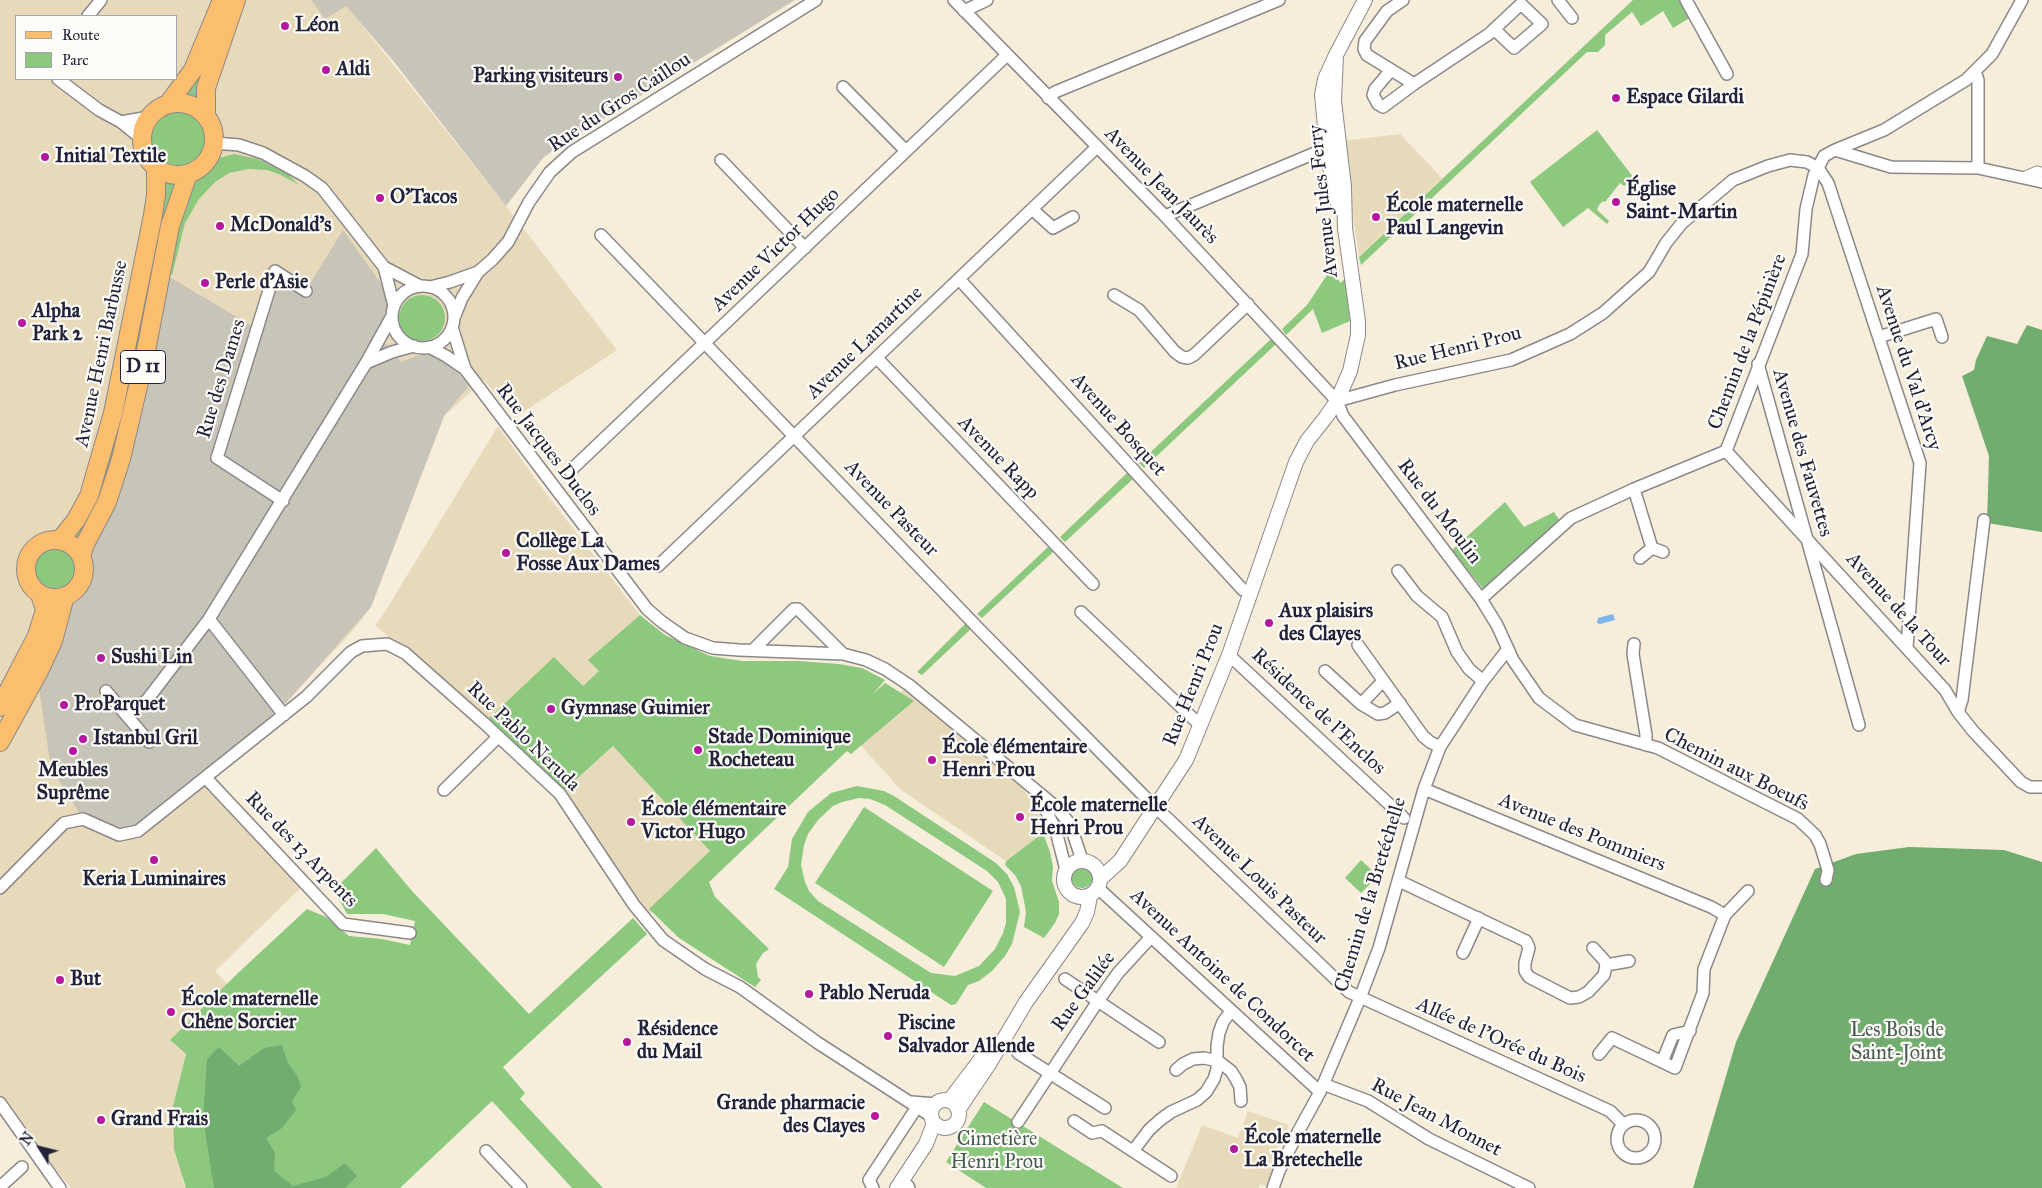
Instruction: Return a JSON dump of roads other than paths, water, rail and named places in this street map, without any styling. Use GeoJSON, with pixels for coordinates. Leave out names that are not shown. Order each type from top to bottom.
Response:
{"type":"FeatureCollection","features":[{"type":"Feature","properties":{"kind":"main road"},"geometry":{"type":"LineString","coordinates":[[168,104],[193,70],[222,0]]}},
{"type":"Feature","properties":{"kind":"main road"},"geometry":{"type":"LineString","coordinates":[[206,116],[206,88],[236,0]]}},
{"type":"Feature","properties":{"kind":"main road"},"geometry":{"type":"LineString","coordinates":[[168,104],[189,104],[206,116],[214,133],[214,143],[205,163],[188,174],[175,175],[156,167],[148,159],[142,139],[144,128],[149,117],[158,109],[168,104]]}},
{"type":"Feature","properties":{"kind":"main road","name":"Avenue Henri Barbusse"},"geometry":{"type":"LineString","coordinates":[[60,540],[76,520],[89,496],[111,422],[153,215],[156,195],[156,167]]}},
{"type":"Feature","properties":{"kind":"main road","name":"Avenue Henri Barbusse"},"geometry":{"type":"LineString","coordinates":[[81,556],[85,544],[107,502],[121,459],[144,360],[170,226],[188,174]]}},
{"type":"Feature","properties":{"kind":"main road"},"geometry":{"type":"LineString","coordinates":[[50,540],[60,540],[74,547],[81,556],[84,569],[82,578],[73,592],[66,596],[48,597],[40,594],[28,579],[27,562],[35,548],[50,540]]}},
{"type":"Feature","properties":{"kind":"main road"},"geometry":{"type":"LineString","coordinates":[[0,707],[37,636],[45,610],[40,594]]}},
{"type":"Feature","properties":{"kind":"main road"},"geometry":{"type":"LineString","coordinates":[[0,742],[38,673],[53,641],[66,596]]}},
{"type":"Feature","properties":{"kind":"street"},"geometry":{"type":"LineString","coordinates":[[89,15],[101,0]]}},
{"type":"Feature","properties":{"kind":"street","name":"Rue du Gros Caillou"},"geometry":{"type":"LineString","coordinates":[[453,323],[462,298],[478,272],[508,242],[529,202],[550,172],[572,152],[816,0]]}},
{"type":"Feature","properties":{"kind":"street","name":"Avenue Jean Jaurès"},"geometry":{"type":"LineString","coordinates":[[954,0],[1165,216],[1337,401]]}},
{"type":"Feature","properties":{"kind":"street"},"geometry":{"type":"LineString","coordinates":[[964,11],[987,0]]}},
{"type":"Feature","properties":{"kind":"street"},"geometry":{"type":"LineString","coordinates":[[1048,98],[1055,92],[1279,0]]}},
{"type":"Feature","properties":{"kind":"street","name":"Avenue Jules Ferry"},"geometry":{"type":"LineString","coordinates":[[1337,401],[1350,372],[1358,335],[1358,321],[1345,228],[1334,189],[1333,146],[1322,96],[1325,79],[1365,0]]}},
{"type":"Feature","properties":{"kind":"street"},"geometry":{"type":"LineString","coordinates":[[1403,0],[1387,11],[1365,41],[1364,50],[1367,55],[1414,84]]}},
{"type":"Feature","properties":{"kind":"street"},"geometry":{"type":"LineString","coordinates":[[1558,0],[1572,18]]}},
{"type":"Feature","properties":{"kind":"street"},"geometry":{"type":"LineString","coordinates":[[1686,0],[1727,74]]}},
{"type":"Feature","properties":{"kind":"street"},"geometry":{"type":"LineString","coordinates":[[1818,168],[1824,156],[1884,130],[1976,72],[1992,54],[2022,0]]}},
{"type":"Feature","properties":{"kind":"street"},"geometry":{"type":"LineString","coordinates":[[1390,70],[1375,89],[1373,95],[1378,104],[1383,107],[1494,30]]}},
{"type":"Feature","properties":{"kind":"street","name":"Avenue Victor Hugo"},"geometry":{"type":"LineString","coordinates":[[570,471],[1007,55]]}},
{"type":"Feature","properties":{"kind":"street"},"geometry":{"type":"LineString","coordinates":[[1976,72],[1978,80],[1978,168]]}},
{"type":"Feature","properties":{"kind":"street"},"geometry":{"type":"LineString","coordinates":[[59,80],[99,110],[121,122],[142,139]]}},
{"type":"Feature","properties":{"kind":"street"},"geometry":{"type":"LineString","coordinates":[[843,87],[906,152]]}},
{"type":"Feature","properties":{"kind":"street"},"geometry":{"type":"LineString","coordinates":[[121,122],[149,117]]}},
{"type":"Feature","properties":{"kind":"street","name":"Rue Jacques Duclos"},"geometry":{"type":"LineString","coordinates":[[214,143],[239,145],[263,153],[306,176],[322,188],[384,267],[393,311],[394,329],[398,335],[402,340],[414,346],[428,347],[446,356],[465,369],[646,609],[685,638],[713,648],[843,654],[866,660],[885,669],[902,680],[1056,807],[1070,824],[1088,863]]}},
{"type":"Feature","properties":{"kind":"street"},"geometry":{"type":"LineString","coordinates":[[1165,216],[1333,146]]}},
{"type":"Feature","properties":{"kind":"street","name":"Avenue Lamartine"},"geometry":{"type":"LineString","coordinates":[[658,566],[1097,147]]}},
{"type":"Feature","properties":{"kind":"street"},"geometry":{"type":"LineString","coordinates":[[1835,150],[1891,167],[1978,168],[2042,182]]}},
{"type":"Feature","properties":{"kind":"street"},"geometry":{"type":"LineString","coordinates":[[721,160],[805,248]]}},
{"type":"Feature","properties":{"kind":"street","name":"Rue Henri Prou"},"geometry":{"type":"LineString","coordinates":[[1096,888],[1120,861],[1182,767],[1201,726],[1229,655],[1296,462],[1307,441],[1337,401],[1395,385],[1494,364],[1538,350],[1570,334],[1617,301],[1649,272],[1666,243],[1682,223],[1733,180],[1768,166],[1790,160],[1807,162],[1818,168]]}},
{"type":"Feature","properties":{"kind":"street","name":"Avenue du Val d'Arcy"},"geometry":{"type":"LineString","coordinates":[[1818,168],[1828,184],[1920,463],[1907,648]]}},
{"type":"Feature","properties":{"kind":"street","name":"Chemin de la Pépinière"},"geometry":{"type":"LineString","coordinates":[[1481,599],[1572,518],[1634,489],[1726,451],[1802,254],[1806,209],[1814,175],[1818,168]]}},
{"type":"Feature","properties":{"kind":"street"},"geometry":{"type":"LineString","coordinates":[[2023,177],[2037,171],[2042,172]]}},
{"type":"Feature","properties":{"kind":"street"},"geometry":{"type":"LineString","coordinates":[[1032,209],[1053,228],[1073,216]]}},
{"type":"Feature","properties":{"kind":"street","name":"Avenue Pasteur"},"geometry":{"type":"LineString","coordinates":[[601,235],[979,628],[1156,807]]}},
{"type":"Feature","properties":{"kind":"street","name":"Rue Jacques Duclos"},"geometry":{"type":"LineString","coordinates":[[384,267],[445,295],[450,302],[453,323],[465,369]]}},
{"type":"Feature","properties":{"kind":"street","name":"Rue des Dames"},"geometry":{"type":"LineString","coordinates":[[283,501],[217,458],[275,271],[306,291]]}},
{"type":"Feature","properties":{"kind":"street","name":"Rue du Gros Caillou"},"geometry":{"type":"LineString","coordinates":[[425,286],[450,282],[478,272]]}},
{"type":"Feature","properties":{"kind":"street","name":"Avenue Bosquet"},"geometry":{"type":"LineString","coordinates":[[959,279],[1243,590],[1251,592]]}},
{"type":"Feature","properties":{"kind":"street"},"geometry":{"type":"LineString","coordinates":[[127,716],[147,700],[209,619],[366,363],[404,292],[425,286]]}},
{"type":"Feature","properties":{"kind":"street"},"geometry":{"type":"LineString","coordinates":[[1114,295],[1139,310],[1175,352],[1182,357],[1188,358],[1194,355],[1248,304]]}},
{"type":"Feature","properties":{"kind":"street"},"geometry":{"type":"LineString","coordinates":[[1879,336],[1936,319],[1942,337]]}},
{"type":"Feature","properties":{"kind":"street"},"geometry":{"type":"LineString","coordinates":[[428,347],[443,340],[453,323]]}},
{"type":"Feature","properties":{"kind":"street"},"geometry":{"type":"LineString","coordinates":[[366,363],[392,352],[414,346]]}},
{"type":"Feature","properties":{"kind":"street","name":"Avenue Rapp"},"geometry":{"type":"LineString","coordinates":[[876,358],[1093,584]]}},
{"type":"Feature","properties":{"kind":"street","name":"Avenue des Fauvettes"},"geometry":{"type":"LineString","coordinates":[[1758,364],[1859,725]]}},
{"type":"Feature","properties":{"kind":"street","name":"Rue du Moulin"},"geometry":{"type":"LineString","coordinates":[[1337,401],[1343,416],[1481,599],[1497,625],[1508,649]]}},
{"type":"Feature","properties":{"kind":"street","name":"Avenue de la Tour"},"geometry":{"type":"LineString","coordinates":[[1726,451],[1945,690],[1958,712],[1973,731],[2021,782],[2030,787],[2042,787]]}},
{"type":"Feature","properties":{"kind":"street"},"geometry":{"type":"LineString","coordinates":[[1634,489],[1652,548]]}},
{"type":"Feature","properties":{"kind":"street"},"geometry":{"type":"LineString","coordinates":[[1958,712],[1962,700],[1984,520]]}},
{"type":"Feature","properties":{"kind":"street"},"geometry":{"type":"LineString","coordinates":[[1652,548],[1664,552]]}},
{"type":"Feature","properties":{"kind":"street"},"geometry":{"type":"LineString","coordinates":[[1640,558],[1652,548]]}},
{"type":"Feature","properties":{"kind":"street"},"geometry":{"type":"LineString","coordinates":[[1398,571],[1417,596],[1442,617],[1457,652],[1469,669],[1483,681]]}},
{"type":"Feature","properties":{"kind":"street"},"geometry":{"type":"LineString","coordinates":[[754,650],[794,609],[798,609],[843,654]]}},
{"type":"Feature","properties":{"kind":"street"},"geometry":{"type":"LineString","coordinates":[[1081,612],[1201,726]]}},
{"type":"Feature","properties":{"kind":"street"},"geometry":{"type":"LineString","coordinates":[[209,619],[284,715]]}},
{"type":"Feature","properties":{"kind":"street","name":"Rue Pablo Neruda"},"geometry":{"type":"LineString","coordinates":[[0,888],[64,823],[83,819],[119,835],[138,831],[306,697],[351,652],[362,646],[387,644],[405,654],[560,794],[634,905],[664,940],[705,969],[740,987],[818,1043],[913,1104],[941,1111]]}},
{"type":"Feature","properties":{"kind":"street"},"geometry":{"type":"LineString","coordinates":[[1634,644],[1633,654],[1646,745]]}},
{"type":"Feature","properties":{"kind":"street"},"geometry":{"type":"LineString","coordinates":[[1358,645],[1423,736],[1440,747]]}},
{"type":"Feature","properties":{"kind":"street","name":"Chemin de la Bretéchelle"},"geometry":{"type":"LineString","coordinates":[[1275,1187],[1298,1132],[1322,1088],[1379,948],[1424,789],[1440,747],[1483,681],[1508,649]]}},
{"type":"Feature","properties":{"kind":"street","name":"Chemin aux Boeufs"},"geometry":{"type":"LineString","coordinates":[[1508,649],[1513,660],[1539,698],[1575,725],[1658,748],[1798,819],[1815,834],[1820,844],[1828,870],[1826,880]]}},
{"type":"Feature","properties":{"kind":"street","name":"Résidence de l'Enclos"},"geometry":{"type":"LineString","coordinates":[[1229,655],[1404,818]]}},
{"type":"Feature","properties":{"kind":"street"},"geometry":{"type":"LineString","coordinates":[[1325,671],[1361,704],[1378,714],[1386,713],[1400,703]]}},
{"type":"Feature","properties":{"kind":"street"},"geometry":{"type":"LineString","coordinates":[[1361,704],[1383,681]]}},
{"type":"Feature","properties":{"kind":"street"},"geometry":{"type":"LineString","coordinates":[[106,691],[149,742]]}},
{"type":"Feature","properties":{"kind":"street"},"geometry":{"type":"LineString","coordinates":[[444,790],[498,737]]}},
{"type":"Feature","properties":{"kind":"street","name":"Rue des 13 Arpents"},"geometry":{"type":"LineString","coordinates":[[206,778],[343,924],[410,933]]}},
{"type":"Feature","properties":{"kind":"street","name":"Rue Jacques Duclos"},"geometry":{"type":"LineString","coordinates":[[1029,786],[1051,818],[1062,850],[1066,870]]}},
{"type":"Feature","properties":{"kind":"street","name":"Avenue des Pommiers"},"geometry":{"type":"LineString","coordinates":[[1424,789],[1711,907],[1725,915]]}},
{"type":"Feature","properties":{"kind":"street","name":"Avenue Louis Pasteur"},"geometry":{"type":"LineString","coordinates":[[1156,807],[1349,992],[1360,998]]}},
{"type":"Feature","properties":{"kind":"street"},"geometry":{"type":"LineString","coordinates":[[1096,888],[1085,897],[1069,893],[1063,882],[1066,870],[1073,863],[1120,861]]}},
{"type":"Feature","properties":{"kind":"street"},"geometry":{"type":"LineString","coordinates":[[905,1187],[941,1111],[1038,985],[1082,923],[1096,888],[1097,869],[1088,863]]}},
{"type":"Feature","properties":{"kind":"street"},"geometry":{"type":"LineString","coordinates":[[1399,881],[1526,941],[1529,948],[1525,971],[1529,977],[1570,998],[1579,997],[1596,985],[1604,975],[1606,965],[1604,960],[1593,948]]}},
{"type":"Feature","properties":{"kind":"street","name":"Avenue Antoine de Condorcet"},"geometry":{"type":"LineString","coordinates":[[1096,888],[1232,1011],[1322,1088]]}},
{"type":"Feature","properties":{"kind":"street"},"geometry":{"type":"LineString","coordinates":[[1599,1054],[1612,1038],[1675,1068],[1703,993],[1704,969],[1725,915],[1748,891]]}},
{"type":"Feature","properties":{"kind":"street"},"geometry":{"type":"LineString","coordinates":[[1071,936],[1077,911],[1075,896]]}},
{"type":"Feature","properties":{"kind":"street"},"geometry":{"type":"LineString","coordinates":[[1463,953],[1479,918]]}},
{"type":"Feature","properties":{"kind":"street","name":"Rue Galilée"},"geometry":{"type":"LineString","coordinates":[[1018,1122],[1098,1000],[1118,973],[1151,937]]}},
{"type":"Feature","properties":{"kind":"street"},"geometry":{"type":"LineString","coordinates":[[1606,965],[1629,961]]}},
{"type":"Feature","properties":{"kind":"street"},"geometry":{"type":"LineString","coordinates":[[1065,979],[1159,1042]]}},
{"type":"Feature","properties":{"kind":"street","name":"Allée de l'Orée du Bois"},"geometry":{"type":"LineString","coordinates":[[1360,998],[1610,1111],[1623,1124]]}},
{"type":"Feature","properties":{"kind":"street"},"geometry":{"type":"LineString","coordinates":[[1133,1151],[1149,1130],[1160,1120],[1171,1112],[1197,1100],[1206,1092],[1214,1079],[1218,1061],[1217,1046],[1219,1033],[1223,1022],[1232,1011]]}},
{"type":"Feature","properties":{"kind":"street"},"geometry":{"type":"LineString","coordinates":[[1018,1052],[1105,1108]]}},
{"type":"Feature","properties":{"kind":"street"},"geometry":{"type":"LineString","coordinates":[[1176,1070],[1194,1059],[1204,1058],[1218,1061],[1231,1071],[1236,1079],[1240,1087],[1241,1101]]}},
{"type":"Feature","properties":{"kind":"street","name":"Rue Jean Monnet"},"geometry":{"type":"LineString","coordinates":[[1322,1088],[1368,1101],[1429,1139],[1529,1188]]}},
{"type":"Feature","properties":{"kind":"street"},"geometry":{"type":"LineString","coordinates":[[0,1103],[60,1188]]}},
{"type":"Feature","properties":{"kind":"street"},"geometry":{"type":"LineString","coordinates":[[873,1188],[869,1180],[913,1104]]}},
{"type":"Feature","properties":{"kind":"street"},"geometry":{"type":"LineString","coordinates":[[941,1111],[940,1128],[948,1128]]}},
{"type":"Feature","properties":{"kind":"street"},"geometry":{"type":"LineString","coordinates":[[905,1187],[929,1151],[958,1119],[941,1111]]}},
{"type":"Feature","properties":{"kind":"street"},"geometry":{"type":"LineString","coordinates":[[1074,1121],[1092,1133],[1102,1131],[1171,1176]]}},
{"type":"Feature","properties":{"kind":"street"},"geometry":{"type":"LineString","coordinates":[[486,1151],[521,1188]]}},
{"type":"Feature","properties":{"kind":"street"},"geometry":{"type":"LineString","coordinates":[[0,1187],[22,1167]]}},
{"type":"Feature","properties":{"kind":"water"},"geometry":{"type":"Polygon","coordinates":[[[1613,614],[1615,620],[1597,623],[1598,618],[1613,614]]]}},
{"type":"Feature","properties":{"kind":"place","name":"Léon"},"geometry":{"type":"Point","coordinates":[285,26]}},
{"type":"Feature","properties":{"kind":"place","name":"Aldi"},"geometry":{"type":"Point","coordinates":[326,70]}},
{"type":"Feature","properties":{"kind":"place","name":"Parking visiteurs"},"geometry":{"type":"Point","coordinates":[618,77]}},
{"type":"Feature","properties":{"kind":"place","name":"Espace Gilardi"},"geometry":{"type":"Point","coordinates":[1616,98]}},
{"type":"Feature","properties":{"kind":"place","name":"Initial Textile"},"geometry":{"type":"Point","coordinates":[45,157]}},
{"type":"Feature","properties":{"kind":"place","name":"O'Tacos"},"geometry":{"type":"Point","coordinates":[380,198]}},
{"type":"Feature","properties":{"kind":"place","name":"Église Saint-Martin"},"geometry":{"type":"Point","coordinates":[1616,202]}},
{"type":"Feature","properties":{"kind":"place","name":"École maternelle Paul Langevin"},"geometry":{"type":"Point","coordinates":[1376,217]}},
{"type":"Feature","properties":{"kind":"place","name":"McDonald's"},"geometry":{"type":"Point","coordinates":[220,226]}},
{"type":"Feature","properties":{"kind":"place","name":"Perle d'Asie"},"geometry":{"type":"Point","coordinates":[205,283]}},
{"type":"Feature","properties":{"kind":"place","name":"Alpha Park 2"},"geometry":{"type":"Point","coordinates":[22,323]}},
{"type":"Feature","properties":{"kind":"place","name":"Collège La Fosse Aux Dames"},"geometry":{"type":"Point","coordinates":[506,553]}},
{"type":"Feature","properties":{"kind":"place","name":"Aux plaisirs des Clayes"},"geometry":{"type":"Point","coordinates":[1269,623]}},
{"type":"Feature","properties":{"kind":"place","name":"Sushi Lin"},"geometry":{"type":"Point","coordinates":[101,658]}},
{"type":"Feature","properties":{"kind":"place","name":"ProParquet"},"geometry":{"type":"Point","coordinates":[64,705]}},
{"type":"Feature","properties":{"kind":"place","name":"Gymnase Guimier"},"geometry":{"type":"Point","coordinates":[551,709]}},
{"type":"Feature","properties":{"kind":"place","name":"Istanbul Gril"},"geometry":{"type":"Point","coordinates":[83,739]}},
{"type":"Feature","properties":{"kind":"place","name":"Stade Dominique Rocheteau"},"geometry":{"type":"Point","coordinates":[698,750]}},
{"type":"Feature","properties":{"kind":"place","name":"Meubles Suprême"},"geometry":{"type":"Point","coordinates":[73,751]}},
{"type":"Feature","properties":{"kind":"place","name":"École élémentaire Henri Prou"},"geometry":{"type":"Point","coordinates":[932,760]}},
{"type":"Feature","properties":{"kind":"place","name":"École maternelle Henri Prou"},"geometry":{"type":"Point","coordinates":[1020,817]}},
{"type":"Feature","properties":{"kind":"place","name":"École élémentaire Victor Hugo"},"geometry":{"type":"Point","coordinates":[631,822]}},
{"type":"Feature","properties":{"kind":"place","name":"Keria Luminaires"},"geometry":{"type":"Point","coordinates":[154,860]}},
{"type":"Feature","properties":{"kind":"place","name":"But"},"geometry":{"type":"Point","coordinates":[60,980]}},
{"type":"Feature","properties":{"kind":"place","name":"Pablo Neruda"},"geometry":{"type":"Point","coordinates":[809,994]}},
{"type":"Feature","properties":{"kind":"place","name":"École maternelle Chêne Sorcier"},"geometry":{"type":"Point","coordinates":[171,1012]}},
{"type":"Feature","properties":{"kind":"place","name":"Piscine Salvador Allende"},"geometry":{"type":"Point","coordinates":[888,1036]}},
{"type":"Feature","properties":{"kind":"place","name":"Résidence du Mail"},"geometry":{"type":"Point","coordinates":[627,1042]}},
{"type":"Feature","properties":{"kind":"place","name":"Grande pharmacie des Clayes"},"geometry":{"type":"Point","coordinates":[875,1116]}},
{"type":"Feature","properties":{"kind":"place","name":"Grand Frais"},"geometry":{"type":"Point","coordinates":[101,1120]}},
{"type":"Feature","properties":{"kind":"place","name":"École maternelle La Bretechelle"},"geometry":{"type":"Point","coordinates":[1234,1149]}},
{"type":"Feature","properties":{"kind":"park label","name":"Les Bois de Saint-Joint"},"geometry":{"type":"Point","coordinates":[1897,1042]}},
{"type":"Feature","properties":{"kind":"park label","name":"Cimetière Henri Prou"},"geometry":{"type":"Point","coordinates":[997,1152]}}]}
